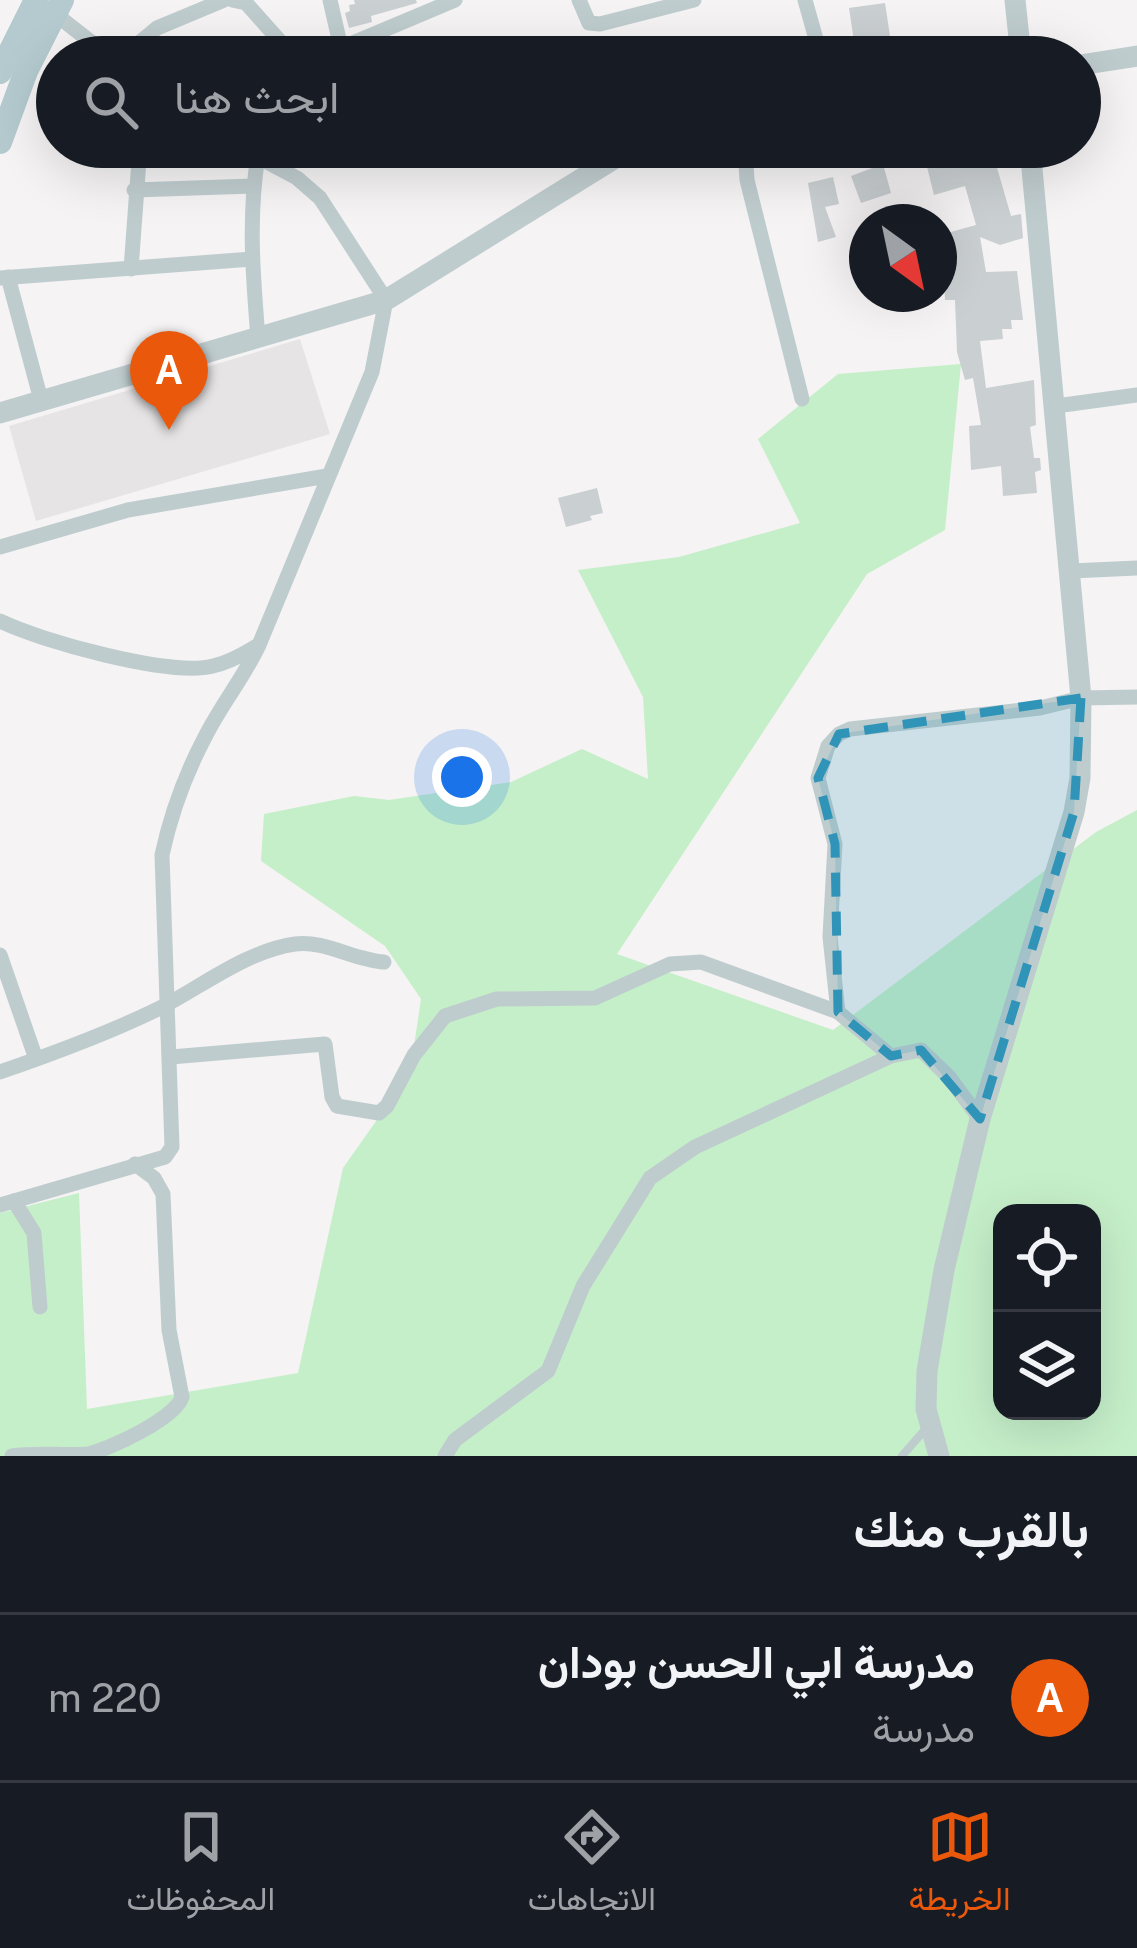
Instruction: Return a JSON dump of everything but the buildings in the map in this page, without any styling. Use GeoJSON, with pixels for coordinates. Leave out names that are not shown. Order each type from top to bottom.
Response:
{"type":"FeatureCollection","features":[{"type":"Feature","properties":{"kind":"main road"},"geometry":{"type":"LineString","coordinates":[[0,72],[51,4]]}},
{"type":"Feature","properties":{"kind":"main road"},"geometry":{"type":"LineString","coordinates":[[39,36],[51,4]]}},
{"type":"Feature","properties":{"kind":"main road"},"geometry":{"type":"LineString","coordinates":[[0,142],[36,44]]}},
{"type":"Feature","properties":{"kind":"street"},"geometry":{"type":"LineString","coordinates":[[147,36],[228,0],[246,3],[275,36]]}},
{"type":"Feature","properties":{"kind":"street"},"geometry":{"type":"LineString","coordinates":[[330,0],[338,36]]}},
{"type":"Feature","properties":{"kind":"street"},"geometry":{"type":"LineString","coordinates":[[371,36],[455,0]]}},
{"type":"Feature","properties":{"kind":"street"},"geometry":{"type":"LineString","coordinates":[[579,0],[589,23],[600,24],[694,0]]}},
{"type":"Feature","properties":{"kind":"street"},"geometry":{"type":"LineString","coordinates":[[805,0],[815,36]]}},
{"type":"Feature","properties":{"kind":"street"},"geometry":{"type":"LineString","coordinates":[[1015,0],[1019,36]]}},
{"type":"Feature","properties":{"kind":"street"},"geometry":{"type":"LineString","coordinates":[[51,4],[87,36]]}},
{"type":"Feature","properties":{"kind":"street"},"geometry":{"type":"LineString","coordinates":[[1101,62],[1137,56]]}},
{"type":"Feature","properties":{"kind":"street"},"geometry":{"type":"LineString","coordinates":[[131,269],[137,168]]}},
{"type":"Feature","properties":{"kind":"street"},"geometry":{"type":"LineString","coordinates":[[256,168],[251,259],[258,338]]}},
{"type":"Feature","properties":{"kind":"street"},"geometry":{"type":"LineString","coordinates":[[40,1306],[34,1233],[7,1203],[165,1157],[172,1147],[162,855],[171,812],[206,735],[260,645],[372,372],[386,300],[320,198],[279,168]]}},
{"type":"Feature","properties":{"kind":"street"},"geometry":{"type":"LineString","coordinates":[[0,412],[386,300],[599,168]]}},
{"type":"Feature","properties":{"kind":"street"},"geometry":{"type":"LineString","coordinates":[[746,168],[802,399]]}},
{"type":"Feature","properties":{"kind":"street"},"geometry":{"type":"LineString","coordinates":[[939,1456],[926,1409],[944,1270],[980,1119],[1074,812],[1080,778],[1081,698],[1032,168]]}},
{"type":"Feature","properties":{"kind":"street"},"geometry":{"type":"LineString","coordinates":[[134,190],[253,186]]}},
{"type":"Feature","properties":{"kind":"street"},"geometry":{"type":"LineString","coordinates":[[41,400],[4,278],[251,259]]}},
{"type":"Feature","properties":{"kind":"street"},"geometry":{"type":"LineString","coordinates":[[1056,406],[1137,395]]}},
{"type":"Feature","properties":{"kind":"street"},"geometry":{"type":"LineString","coordinates":[[0,547],[128,510],[327,476]]}},
{"type":"Feature","properties":{"kind":"street"},"geometry":{"type":"LineString","coordinates":[[1071,571],[1137,568]]}},
{"type":"Feature","properties":{"kind":"street"},"geometry":{"type":"LineString","coordinates":[[0,621],[154,666],[213,667],[260,645]]}},
{"type":"Feature","properties":{"kind":"street"},"geometry":{"type":"LineString","coordinates":[[838,1012],[830,937],[836,844],[818,778],[828,746],[850,729],[955,719],[1081,698],[1137,697]]}},
{"type":"Feature","properties":{"kind":"street"},"geometry":{"type":"LineString","coordinates":[[0,1072],[166,1005],[256,956],[301,943],[384,962]]}},
{"type":"Feature","properties":{"kind":"street"},"geometry":{"type":"LineString","coordinates":[[0,955],[35,1060]]}},
{"type":"Feature","properties":{"kind":"street"},"geometry":{"type":"LineString","coordinates":[[171,1057],[325,1044],[337,1106],[379,1113],[413,1054],[445,1016],[497,999],[595,998],[670,964],[700,962],[838,1012],[891,1055]]}},
{"type":"Feature","properties":{"kind":"street"},"geometry":{"type":"LineString","coordinates":[[445,1456],[455,1440],[548,1371],[583,1286],[650,1178],[694,1147],[891,1055],[921,1050],[949,1077],[980,1119]]}},
{"type":"Feature","properties":{"kind":"street"},"geometry":{"type":"LineString","coordinates":[[12,1456],[94,1452],[180,1407],[165,1280],[163,1194],[154,1178],[135,1164]]}},
{"type":"Feature","properties":{"kind":"lane"},"geometry":{"type":"LineString","coordinates":[[902,1456],[930,1424]]}},
{"type":"Feature","properties":{"kind":"highlighted area"},"geometry":{"type":"Polygon","coordinates":[[[1081,698],[1074,812],[980,1119],[921,1050],[891,1056],[838,1012],[835,844],[818,778],[839,734],[1081,698]]]}},
{"type":"Feature","properties":{"kind":"shaded area"},"geometry":{"type":"Polygon","coordinates":[[[300,339],[330,434],[36,521],[9,426],[300,339]]]}},
{"type":"Feature","properties":{"kind":"green space"},"geometry":{"type":"Polygon","coordinates":[[[961,364],[945,530],[867,574],[617,954],[833,1030],[1096,832],[1137,810],[1137,1456],[0,1456],[0,1213],[79,1193],[87,1409],[298,1373],[343,1168],[410,1073],[421,999],[385,946],[261,861],[264,814],[354,796],[389,800],[511,782],[582,749],[648,779],[643,697],[578,570],[679,557],[800,523],[758,439],[838,374],[961,364]]]}},
{"type":"Feature","properties":{"kind":"place","name":"مدرسة ابي الحسن بودان"},"geometry":{"type":"Point","coordinates":[169,430]}}]}
